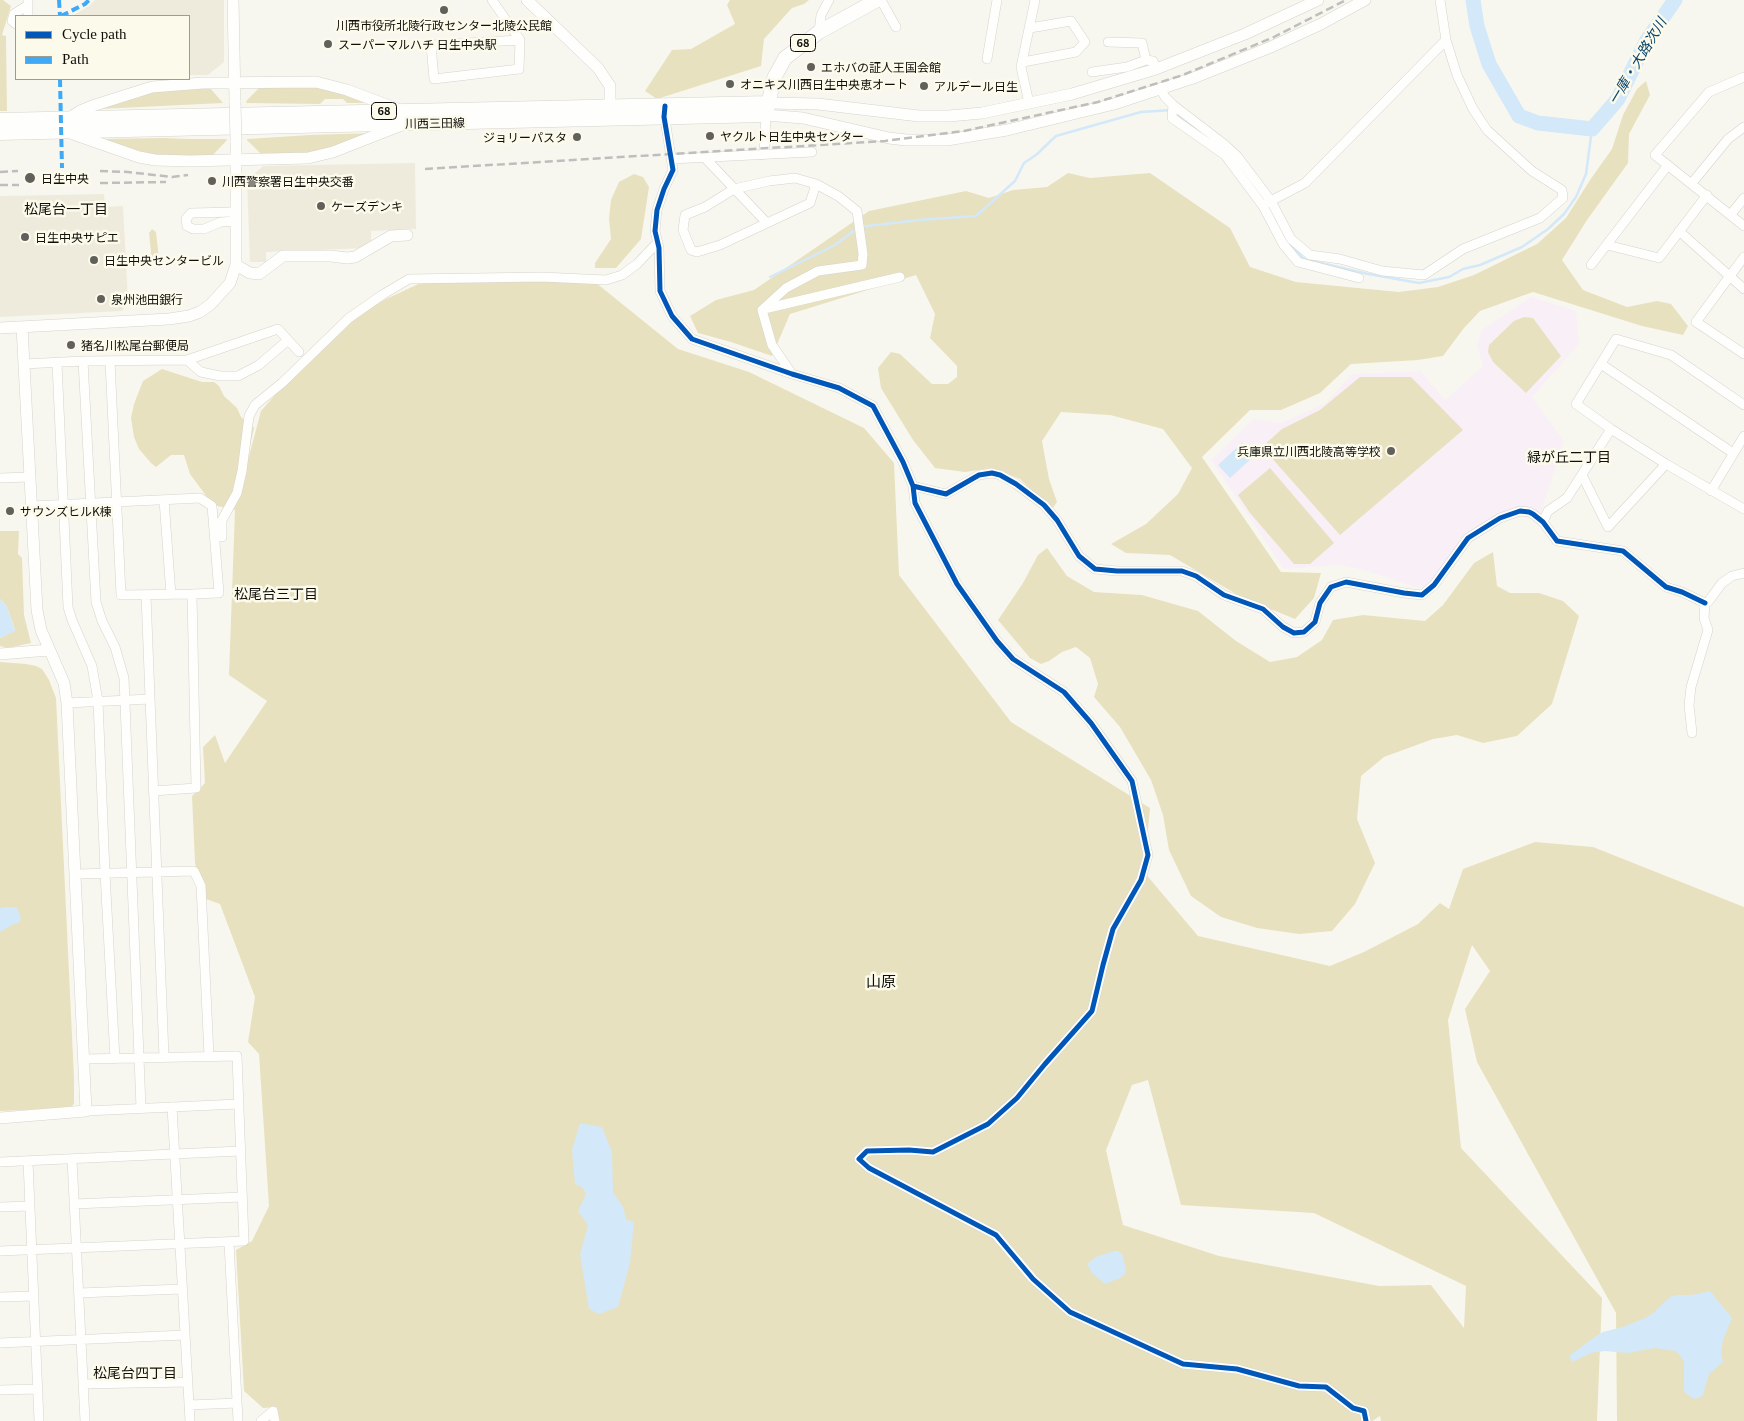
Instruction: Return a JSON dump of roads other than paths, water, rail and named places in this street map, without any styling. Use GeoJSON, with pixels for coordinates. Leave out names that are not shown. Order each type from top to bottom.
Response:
{"type":"FeatureCollection","features":[{"type":"Feature","properties":{"kind":"main road","name":"68"},"geometry":{"type":"LineString","coordinates":[[767,109],[774,78],[785,58],[819,32],[879,0]]}},
{"type":"Feature","properties":{"kind":"main road","name":"川西三田線"},"geometry":{"type":"LineString","coordinates":[[0,133],[68,125],[767,109]]}},
{"type":"Feature","properties":{"kind":"main road","name":"川西三田線"},"geometry":{"type":"LineString","coordinates":[[0,120],[68,125]]}},
{"type":"Feature","properties":{"kind":"street"},"geometry":{"type":"LineString","coordinates":[[0,328],[170,319],[189,316],[205,308],[218,298],[230,282],[236,265],[233,0]]}},
{"type":"Feature","properties":{"kind":"street"},"geometry":{"type":"LineString","coordinates":[[492,0],[520,40],[519,69],[434,79],[431,45],[520,40]]}},
{"type":"Feature","properties":{"kind":"street"},"geometry":{"type":"LineString","coordinates":[[527,0],[598,68],[610,86],[610,113]]}},
{"type":"Feature","properties":{"kind":"street"},"geometry":{"type":"LineString","coordinates":[[819,32],[822,15],[829,0]]}},
{"type":"Feature","properties":{"kind":"street"},"geometry":{"type":"LineString","coordinates":[[879,0],[896,27]]}},
{"type":"Feature","properties":{"kind":"street"},"geometry":{"type":"LineString","coordinates":[[987,59],[998,0]]}},
{"type":"Feature","properties":{"kind":"street"},"geometry":{"type":"LineString","coordinates":[[1029,103],[1021,67],[1034,0]]}},
{"type":"Feature","properties":{"kind":"street"},"geometry":{"type":"LineString","coordinates":[[767,109],[848,107],[898,115],[949,116],[982,113],[1094,88],[1156,69],[1245,34],[1318,0]]}},
{"type":"Feature","properties":{"kind":"street"},"geometry":{"type":"LineString","coordinates":[[767,109],[889,138],[906,140],[954,139],[1045,122],[1161,90],[1271,47],[1321,24],[1365,0]]}},
{"type":"Feature","properties":{"kind":"street"},"geometry":{"type":"LineString","coordinates":[[1092,72],[1127,67],[1146,60],[1153,61],[1161,90],[1165,97],[1237,156],[1291,239],[1310,255],[1340,259],[1382,270],[1424,275],[1463,249],[1540,218],[1563,198],[1562,190],[1532,171],[1487,130],[1464,91],[1446,40],[1440,0]]}},
{"type":"Feature","properties":{"kind":"street"},"geometry":{"type":"LineString","coordinates":[[28,2],[28,15]]}},
{"type":"Feature","properties":{"kind":"street"},"geometry":{"type":"LineString","coordinates":[[15,23],[12,21],[14,14],[28,2]]}},
{"type":"Feature","properties":{"kind":"street"},"geometry":{"type":"LineString","coordinates":[[1023,62],[1076,52],[1084,42],[1071,21],[1030,28]]}},
{"type":"Feature","properties":{"kind":"street"},"geometry":{"type":"LineString","coordinates":[[1267,203],[1305,183],[1446,40]]}},
{"type":"Feature","properties":{"kind":"street"},"geometry":{"type":"LineString","coordinates":[[1108,42],[1142,43],[1146,60]]}},
{"type":"Feature","properties":{"kind":"street"},"geometry":{"type":"LineString","coordinates":[[1744,77],[1709,92],[1655,155],[1744,226]]}},
{"type":"Feature","properties":{"kind":"street"},"geometry":{"type":"LineString","coordinates":[[316,82],[348,90],[403,117],[363,142],[321,156],[308,158],[190,161],[155,160],[139,157],[68,125],[80,111],[152,87],[202,83],[316,82]]}},
{"type":"Feature","properties":{"kind":"street"},"geometry":{"type":"LineString","coordinates":[[842,126],[838,115],[848,107]]}},
{"type":"Feature","properties":{"kind":"street"},"geometry":{"type":"LineString","coordinates":[[764,155],[767,109]]}},
{"type":"Feature","properties":{"kind":"street"},"geometry":{"type":"LineString","coordinates":[[664,111],[673,170],[657,210],[655,231],[658,242],[660,291],[672,316],[692,339],[792,374],[839,388],[873,406],[903,462],[913,486],[915,503],[957,584],[1012,659],[1064,692],[1091,723],[1132,781],[1148,855],[1141,880],[1113,929],[1092,1011],[1017,1098],[988,1124],[933,1152],[909,1150],[867,1151],[859,1159],[869,1168],[996,1235],[1034,1279],[1070,1312],[1183,1364],[1236,1369],[1299,1386],[1326,1387],[1353,1408],[1364,1411],[1366,1421]]}},
{"type":"Feature","properties":{"kind":"street"},"geometry":{"type":"LineString","coordinates":[[1692,183],[1728,139],[1744,127]]}},
{"type":"Feature","properties":{"kind":"street"},"geometry":{"type":"LineString","coordinates":[[672,159],[812,152]]}},
{"type":"Feature","properties":{"kind":"street"},"geometry":{"type":"LineString","coordinates":[[705,158],[767,223]]}},
{"type":"Feature","properties":{"kind":"street"},"geometry":{"type":"LineString","coordinates":[[1591,265],[1668,165]]}},
{"type":"Feature","properties":{"kind":"street"},"geometry":{"type":"LineString","coordinates":[[762,310],[786,288],[818,271],[862,265],[863,254],[857,211],[838,196],[816,184],[795,178],[769,181],[734,189],[705,208],[685,215],[683,230],[691,250],[698,252],[810,203],[816,184]]}},
{"type":"Feature","properties":{"kind":"street"},"geometry":{"type":"LineString","coordinates":[[1607,244],[1659,258],[1706,195]]}},
{"type":"Feature","properties":{"kind":"street"},"geometry":{"type":"LineString","coordinates":[[1731,214],[1744,198]]}},
{"type":"Feature","properties":{"kind":"street"},"geometry":{"type":"LineString","coordinates":[[1267,203],[1283,244],[1298,262],[1359,278]]}},
{"type":"Feature","properties":{"kind":"street"},"geometry":{"type":"LineString","coordinates":[[191,213],[236,216],[204,229],[193,229],[187,226],[186,219],[191,213]]}},
{"type":"Feature","properties":{"kind":"street"},"geometry":{"type":"LineString","coordinates":[[1679,232],[1744,288]]}},
{"type":"Feature","properties":{"kind":"street"},"geometry":{"type":"LineString","coordinates":[[236,265],[250,273],[259,274],[283,256],[355,257],[391,236],[407,235]]}},
{"type":"Feature","properties":{"kind":"street"},"geometry":{"type":"LineString","coordinates":[[215,537],[222,537],[222,520],[237,493],[242,471],[249,416],[256,404],[282,383],[349,318],[382,295],[409,279],[542,277],[606,280],[622,275],[629,270],[658,242]]}},
{"type":"Feature","properties":{"kind":"street"},"geometry":{"type":"LineString","coordinates":[[1744,258],[1696,322],[1744,354]]}},
{"type":"Feature","properties":{"kind":"street"},"geometry":{"type":"LineString","coordinates":[[762,310],[900,277]]}},
{"type":"Feature","properties":{"kind":"street"},"geometry":{"type":"LineString","coordinates":[[762,310],[772,345],[792,374]]}},
{"type":"Feature","properties":{"kind":"street"},"geometry":{"type":"LineString","coordinates":[[22,327],[37,610],[48,650],[58,665],[64,683],[67,703],[86,1111]]}},
{"type":"Feature","properties":{"kind":"street"},"geometry":{"type":"LineString","coordinates":[[24,364],[83,361],[187,360],[278,329],[299,352]]}},
{"type":"Feature","properties":{"kind":"street"},"geometry":{"type":"LineString","coordinates":[[1744,405],[1671,356],[1616,339],[1576,404],[1666,464],[1744,508]]}},
{"type":"Feature","properties":{"kind":"street"},"geometry":{"type":"LineString","coordinates":[[187,360],[201,372],[220,376],[238,376],[260,365],[288,340]]}},
{"type":"Feature","properties":{"kind":"street"},"geometry":{"type":"LineString","coordinates":[[83,361],[96,602],[102,621],[115,647],[124,678],[141,1108]]}},
{"type":"Feature","properties":{"kind":"street"},"geometry":{"type":"LineString","coordinates":[[32,506],[92,504],[116,502],[200,498],[212,506],[219,593],[121,595],[116,502],[110,361]]}},
{"type":"Feature","properties":{"kind":"street"},"geometry":{"type":"LineString","coordinates":[[57,363],[68,607],[92,666],[98,702],[115,1059]]}},
{"type":"Feature","properties":{"kind":"street"},"geometry":{"type":"LineString","coordinates":[[1601,364],[1733,453]]}},
{"type":"Feature","properties":{"kind":"street"},"geometry":{"type":"LineString","coordinates":[[1543,522],[1548,511],[1567,498],[1611,429]]}},
{"type":"Feature","properties":{"kind":"street"},"geometry":{"type":"LineString","coordinates":[[1711,491],[1744,436]]}},
{"type":"Feature","properties":{"kind":"street"},"geometry":{"type":"LineString","coordinates":[[1582,475],[1608,527],[1666,464]]}},
{"type":"Feature","properties":{"kind":"street"},"geometry":{"type":"LineString","coordinates":[[913,486],[946,494],[979,475],[992,473],[1000,475],[1016,484],[1044,505],[1057,520],[1079,556],[1095,569],[1182,571],[1196,576],[1224,595],[1263,609],[1283,627],[1294,633],[1304,632],[1315,622],[1320,604],[1331,587],[1346,582],[1422,595],[1434,585],[1468,538],[1484,526],[1520,511],[1529,512],[1543,522],[1557,541],[1623,551],[1666,587],[1705,603]]}},
{"type":"Feature","properties":{"kind":"street"},"geometry":{"type":"LineString","coordinates":[[0,478],[30,477]]}},
{"type":"Feature","properties":{"kind":"street"},"geometry":{"type":"LineString","coordinates":[[164,500],[170,595]]}},
{"type":"Feature","properties":{"kind":"street"},"geometry":{"type":"LineString","coordinates":[[1705,603],[1732,576],[1744,573]]}},
{"type":"Feature","properties":{"kind":"street"},"geometry":{"type":"LineString","coordinates":[[154,791],[196,788],[192,594]]}},
{"type":"Feature","properties":{"kind":"street"},"geometry":{"type":"LineString","coordinates":[[146,595],[164,1058]]}},
{"type":"Feature","properties":{"kind":"street"},"geometry":{"type":"LineString","coordinates":[[1692,733],[1689,705],[1690,687],[1708,630],[1704,618],[1705,603]]}},
{"type":"Feature","properties":{"kind":"street"},"geometry":{"type":"LineString","coordinates":[[0,654],[48,650]]}},
{"type":"Feature","properties":{"kind":"street"},"geometry":{"type":"LineString","coordinates":[[67,703],[150,699]]}},
{"type":"Feature","properties":{"kind":"street"},"geometry":{"type":"LineString","coordinates":[[76,874],[194,871],[201,886],[210,1056]]}},
{"type":"Feature","properties":{"kind":"street"},"geometry":{"type":"LineString","coordinates":[[0,1251],[244,1241],[237,1056],[84,1059]]}},
{"type":"Feature","properties":{"kind":"street"},"geometry":{"type":"LineString","coordinates":[[0,1118],[86,1111],[238,1104]]}},
{"type":"Feature","properties":{"kind":"street"},"geometry":{"type":"LineString","coordinates":[[172,1107],[190,1421]]}},
{"type":"Feature","properties":{"kind":"street"},"geometry":{"type":"LineString","coordinates":[[0,1162],[240,1151]]}},
{"type":"Feature","properties":{"kind":"street"},"geometry":{"type":"LineString","coordinates":[[72,1159],[85,1421]]}},
{"type":"Feature","properties":{"kind":"street"},"geometry":{"type":"LineString","coordinates":[[28,1161],[39,1421]]}},
{"type":"Feature","properties":{"kind":"street"},"geometry":{"type":"LineString","coordinates":[[74,1204],[242,1197]]}},
{"type":"Feature","properties":{"kind":"street"},"geometry":{"type":"LineString","coordinates":[[0,1208],[30,1206]]}},
{"type":"Feature","properties":{"kind":"street"},"geometry":{"type":"LineString","coordinates":[[230,1242],[238,1421]]}},
{"type":"Feature","properties":{"kind":"street"},"geometry":{"type":"LineString","coordinates":[[79,1293],[182,1289]]}},
{"type":"Feature","properties":{"kind":"street"},"geometry":{"type":"LineString","coordinates":[[0,1297],[34,1296]]}},
{"type":"Feature","properties":{"kind":"street"},"geometry":{"type":"LineString","coordinates":[[0,1343],[185,1335]]}},
{"type":"Feature","properties":{"kind":"street"},"geometry":{"type":"LineString","coordinates":[[83,1384],[188,1382]]}},
{"type":"Feature","properties":{"kind":"street"},"geometry":{"type":"LineString","coordinates":[[0,1390],[38,1389]]}},
{"type":"Feature","properties":{"kind":"street"},"geometry":{"type":"LineString","coordinates":[[189,1405],[237,1403]]}},
{"type":"Feature","properties":{"kind":"street"},"geometry":{"type":"LineString","coordinates":[[261,1421],[273,1410],[275,1421]]}},
{"type":"Feature","properties":{"kind":"water"},"geometry":{"type":"Polygon","coordinates":[[[1242,443],[1254,456],[1230,478],[1218,465],[1242,443]]]}},
{"type":"Feature","properties":{"kind":"water"},"geometry":{"type":"Polygon","coordinates":[[[0,599],[7,607],[15,631],[0,638],[0,599]]]}},
{"type":"Feature","properties":{"kind":"water"},"geometry":{"type":"Polygon","coordinates":[[[17,907],[21,918],[19,923],[0,932],[0,908],[17,907]]]}},
{"type":"Feature","properties":{"kind":"water"},"geometry":{"type":"Polygon","coordinates":[[[580,1123],[602,1127],[612,1152],[613,1192],[623,1207],[626,1219],[634,1222],[630,1263],[618,1307],[599,1314],[589,1309],[580,1254],[588,1225],[578,1211],[586,1194],[582,1187],[575,1184],[572,1150],[580,1123]]]}},
{"type":"Feature","properties":{"kind":"water"},"geometry":{"type":"Polygon","coordinates":[[[1114,1251],[1122,1254],[1126,1269],[1125,1274],[1105,1284],[1092,1273],[1087,1264],[1096,1257],[1114,1251]]]}},
{"type":"Feature","properties":{"kind":"water"},"geometry":{"type":"Polygon","coordinates":[[[1710,1291],[1732,1318],[1723,1340],[1721,1354],[1723,1362],[1709,1374],[1703,1395],[1699,1398],[1694,1399],[1685,1393],[1684,1362],[1675,1351],[1655,1348],[1628,1353],[1605,1351],[1591,1353],[1572,1362],[1569,1356],[1603,1332],[1623,1327],[1652,1314],[1670,1297],[1710,1291]]]}},
{"type":"Feature","properties":{"kind":"waterway","name":"一庫・大路次川"},"geometry":{"type":"LineString","coordinates":[[1473,0],[1477,26],[1489,64],[1519,116],[1538,123],[1592,129],[1618,99],[1647,40],[1675,0]]}},
{"type":"Feature","properties":{"kind":"waterway"},"geometry":{"type":"LineString","coordinates":[[770,277],[835,245],[859,227],[976,216],[1015,181],[1024,163],[1036,155],[1056,136],[1141,112],[1172,110]]}},
{"type":"Feature","properties":{"kind":"waterway"},"geometry":{"type":"LineString","coordinates":[[1178,114],[1195,129]]}},
{"type":"Feature","properties":{"kind":"waterway"},"geometry":{"type":"LineString","coordinates":[[1288,241],[1304,259],[1368,274],[1419,283],[1449,277],[1463,269],[1480,265],[1522,247],[1548,229],[1564,214],[1576,197],[1586,174],[1592,129]]}},
{"type":"Feature","properties":{"kind":"railway"},"geometry":{"type":"LineString","coordinates":[[425,169],[885,141],[964,131],[1098,102],[1183,75],[1274,37],[1346,0]]}},
{"type":"Feature","properties":{"kind":"railway"},"geometry":{"type":"LineString","coordinates":[[0,172],[18,171]]}},
{"type":"Feature","properties":{"kind":"railway"},"geometry":{"type":"LineString","coordinates":[[100,171],[172,177],[188,175]]}},
{"type":"Feature","properties":{"kind":"railway"},"geometry":{"type":"LineString","coordinates":[[100,183],[166,182]]}},
{"type":"Feature","properties":{"kind":"railway"},"geometry":{"type":"LineString","coordinates":[[0,185],[19,185]]}},
{"type":"Feature","properties":{"kind":"place","name":"川西市役所北陵行政センター北陵公民館"},"geometry":{"type":"Point","coordinates":[444,10]}},
{"type":"Feature","properties":{"kind":"place","name":"スーパーマルハチ 日生中央駅"},"geometry":{"type":"Point","coordinates":[328,44]}},
{"type":"Feature","properties":{"kind":"place","name":"エホバの証人王国会館"},"geometry":{"type":"Point","coordinates":[811,67]}},
{"type":"Feature","properties":{"kind":"place","name":"オニキス川西日生中央恵オート"},"geometry":{"type":"Point","coordinates":[730,84]}},
{"type":"Feature","properties":{"kind":"place","name":"アルデール日生"},"geometry":{"type":"Point","coordinates":[924,86]}},
{"type":"Feature","properties":{"kind":"place","name":"ヤクルト日生中央センター"},"geometry":{"type":"Point","coordinates":[710,136]}},
{"type":"Feature","properties":{"kind":"place","name":"ジョリーパスタ"},"geometry":{"type":"Point","coordinates":[577,137]}},
{"type":"Feature","properties":{"kind":"place","name":"日生中央"},"geometry":{"type":"Point","coordinates":[30,178]}},
{"type":"Feature","properties":{"kind":"place","name":"川西警察署日生中央交番"},"geometry":{"type":"Point","coordinates":[212,181]}},
{"type":"Feature","properties":{"kind":"place","name":"ケーズデンキ"},"geometry":{"type":"Point","coordinates":[321,206]}},
{"type":"Feature","properties":{"kind":"place","name":"日生中央サピエ"},"geometry":{"type":"Point","coordinates":[25,237]}},
{"type":"Feature","properties":{"kind":"place","name":"日生中央センタービル"},"geometry":{"type":"Point","coordinates":[94,260]}},
{"type":"Feature","properties":{"kind":"place","name":"泉州池田銀行"},"geometry":{"type":"Point","coordinates":[101,299]}},
{"type":"Feature","properties":{"kind":"place","name":"猪名川松尾台郵便局"},"geometry":{"type":"Point","coordinates":[71,345]}},
{"type":"Feature","properties":{"kind":"place","name":"兵庫県立川西北陵高等学校"},"geometry":{"type":"Point","coordinates":[1391,451]}},
{"type":"Feature","properties":{"kind":"place","name":"サウンズヒルK棟"},"geometry":{"type":"Point","coordinates":[10,511]}},
{"type":"Feature","properties":{"kind":"district","name":"松尾台一丁目"},"geometry":{"type":"Point","coordinates":[66,209]}},
{"type":"Feature","properties":{"kind":"district","name":"緑が丘二丁目"},"geometry":{"type":"Point","coordinates":[1569,457]}},
{"type":"Feature","properties":{"kind":"district","name":"松尾台三丁目"},"geometry":{"type":"Point","coordinates":[276,594]}},
{"type":"Feature","properties":{"kind":"district","name":"山原"},"geometry":{"type":"Point","coordinates":[881,981]}},
{"type":"Feature","properties":{"kind":"district","name":"松尾台四丁目"},"geometry":{"type":"Point","coordinates":[135,1373]}}]}
